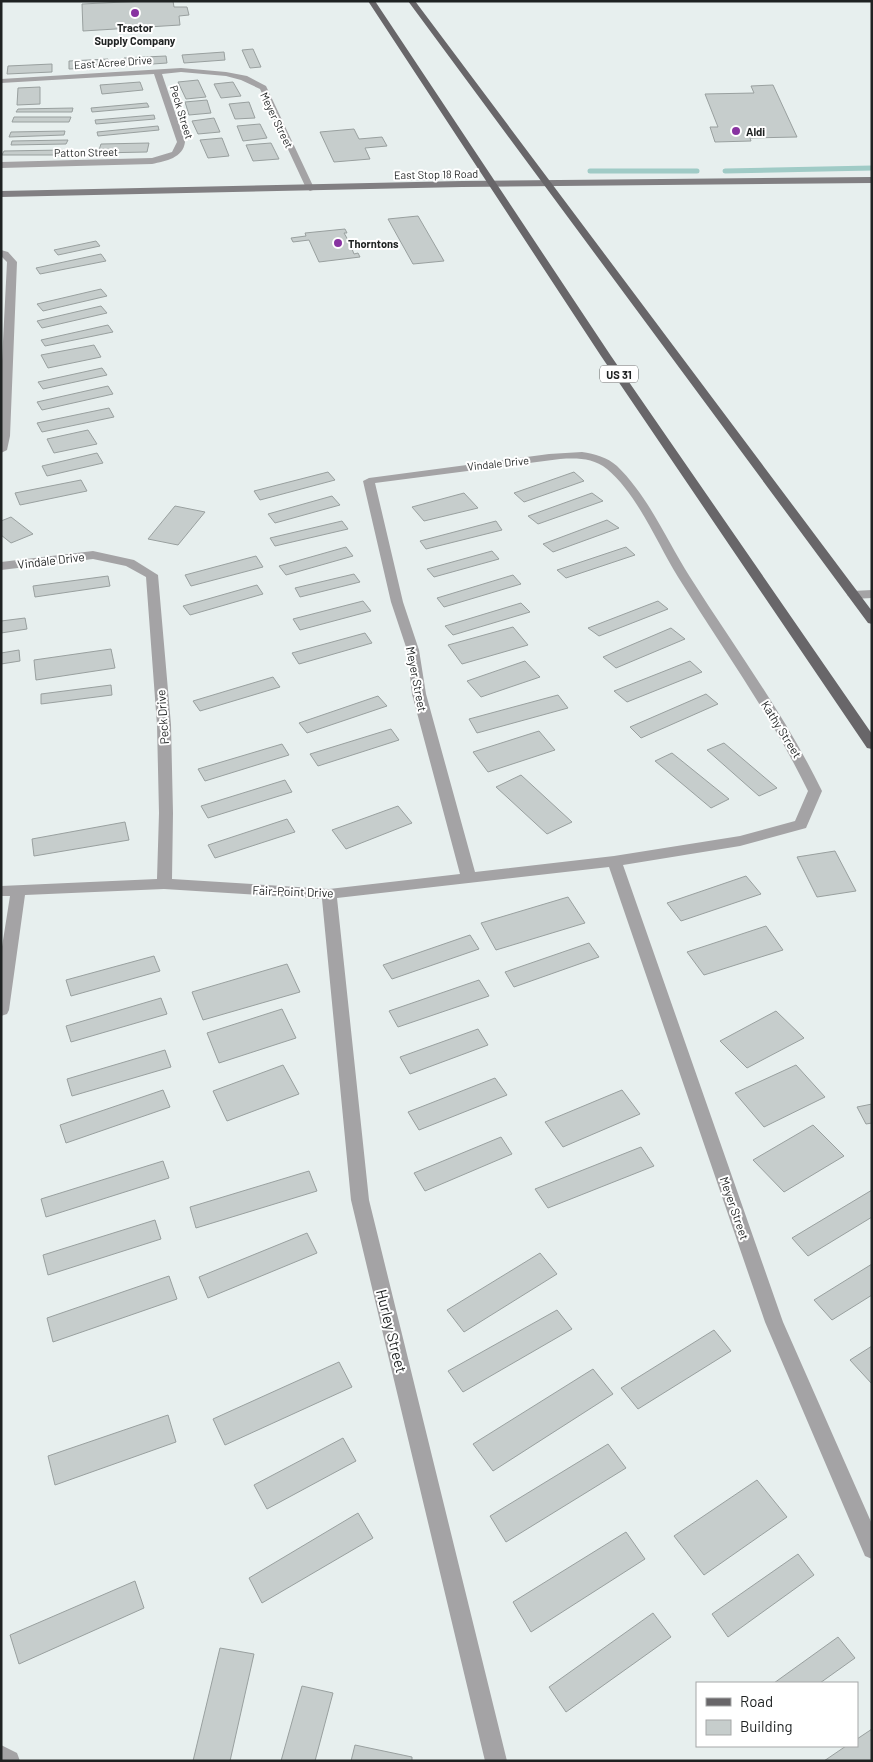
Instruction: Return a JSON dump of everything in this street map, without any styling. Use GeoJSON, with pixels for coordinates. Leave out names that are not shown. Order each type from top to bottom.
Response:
{"type":"FeatureCollection","features":[{"type":"Feature","properties":{"kind":"main road","name":"US 31"},"geometry":{"type":"LineString","coordinates":[[371,1],[491,184],[872,744]]}},
{"type":"Feature","properties":{"kind":"main road"},"geometry":{"type":"LineString","coordinates":[[411,1],[872,620]]}},
{"type":"Feature","properties":{"kind":"street","name":"East Acree Drive"},"geometry":{"type":"LineString","coordinates":[[1,81],[157,71],[191,70],[226,74]]}},
{"type":"Feature","properties":{"kind":"street","name":"Peck Street"},"geometry":{"type":"LineString","coordinates":[[157,71],[181,142],[178,151],[171,156]]}},
{"type":"Feature","properties":{"kind":"street","name":"Meyer Street"},"geometry":{"type":"LineString","coordinates":[[226,74],[249,80],[263,88],[310,188]]}},
{"type":"Feature","properties":{"kind":"street","name":"Patton Street"},"geometry":{"type":"LineString","coordinates":[[1,165],[152,161],[171,156]]}},
{"type":"Feature","properties":{"kind":"street","name":"East Stop 18 Road"},"geometry":{"type":"LineString","coordinates":[[1,194],[491,184],[872,180]]}},
{"type":"Feature","properties":{"kind":"street"},"geometry":{"type":"LineString","coordinates":[[1,450],[4,436],[12,262],[3,254]]}},
{"type":"Feature","properties":{"kind":"street","name":"Vindale Drive"},"geometry":{"type":"LineString","coordinates":[[369,481],[569,454],[600,460],[622,478]]}},
{"type":"Feature","properties":{"kind":"street","name":"Kathy Street"},"geometry":{"type":"LineString","coordinates":[[614,861],[740,841],[801,824],[815,791],[798,753],[622,478]]}},
{"type":"Feature","properties":{"kind":"street","name":"Meyer Street"},"geometry":{"type":"LineString","coordinates":[[369,481],[397,602],[413,650],[419,694],[469,878]]}},
{"type":"Feature","properties":{"kind":"street","name":"Vindale Drive"},"geometry":{"type":"LineString","coordinates":[[1,566],[93,555],[130,563]]}},
{"type":"Feature","properties":{"kind":"street","name":"Peck Drive"},"geometry":{"type":"LineString","coordinates":[[130,563],[152,576],[154,592],[164,735],[166,814],[164,884]]}},
{"type":"Feature","properties":{"kind":"street"},"geometry":{"type":"LineString","coordinates":[[853,595],[872,594]]}},
{"type":"Feature","properties":{"kind":"street","name":"Meyer Street"},"geometry":{"type":"LineString","coordinates":[[614,861],[774,1322],[872,1549]]}},
{"type":"Feature","properties":{"kind":"street","name":"Fair-Point Drive"},"geometry":{"type":"LineString","coordinates":[[1,891],[164,884],[329,894],[614,861]]}},
{"type":"Feature","properties":{"kind":"street"},"geometry":{"type":"LineString","coordinates":[[1,1010],[18,891]]}},
{"type":"Feature","properties":{"kind":"street","name":"Hurley Street"},"geometry":{"type":"LineString","coordinates":[[329,894],[360,1200],[496,1761]]}},
{"type":"Feature","properties":{"kind":"street"},"geometry":{"type":"LineString","coordinates":[[1,1756],[9,1761]]}},
{"type":"Feature","properties":{"kind":"building"},"geometry":{"type":"Polygon","coordinates":[[[173,1],[174,7],[187,7],[189,15],[179,16],[180,25],[83,31],[82,4],[173,1]]]}},
{"type":"Feature","properties":{"kind":"building"},"geometry":{"type":"Polygon","coordinates":[[[253,49],[261,67],[250,68],[242,50],[253,49]]]}},
{"type":"Feature","properties":{"kind":"building"},"geometry":{"type":"Polygon","coordinates":[[[224,52],[225,60],[184,63],[182,55],[224,52]]]}},
{"type":"Feature","properties":{"kind":"building"},"geometry":{"type":"Polygon","coordinates":[[[166,56],[167,63],[124,66],[124,58],[166,56]]]}},
{"type":"Feature","properties":{"kind":"building"},"geometry":{"type":"Polygon","coordinates":[[[108,59],[108,67],[69,69],[69,61],[108,59]]]}},
{"type":"Feature","properties":{"kind":"building"},"geometry":{"type":"Polygon","coordinates":[[[52,64],[52,72],[7,74],[8,66],[52,64]]]}},
{"type":"Feature","properties":{"kind":"building"},"geometry":{"type":"Polygon","coordinates":[[[198,80],[206,97],[186,99],[178,82],[198,80]]]}},
{"type":"Feature","properties":{"kind":"building"},"geometry":{"type":"Polygon","coordinates":[[[140,82],[143,90],[102,94],[100,85],[140,82]]]}},
{"type":"Feature","properties":{"kind":"building"},"geometry":{"type":"Polygon","coordinates":[[[233,82],[241,96],[221,98],[214,84],[233,82]]]}},
{"type":"Feature","properties":{"kind":"building"},"geometry":{"type":"Polygon","coordinates":[[[773,85],[797,137],[750,138],[751,141],[715,142],[710,127],[718,127],[705,94],[754,93],[751,86],[773,85]]]}},
{"type":"Feature","properties":{"kind":"building"},"geometry":{"type":"Polygon","coordinates":[[[40,87],[40,104],[17,105],[18,88],[40,87]]]}},
{"type":"Feature","properties":{"kind":"building"},"geometry":{"type":"Polygon","coordinates":[[[207,100],[211,113],[189,115],[185,102],[207,100]]]}},
{"type":"Feature","properties":{"kind":"building"},"geometry":{"type":"Polygon","coordinates":[[[249,102],[255,118],[235,119],[229,104],[249,102]]]}},
{"type":"Feature","properties":{"kind":"building"},"geometry":{"type":"Polygon","coordinates":[[[147,103],[149,107],[92,112],[91,108],[147,103]]]}},
{"type":"Feature","properties":{"kind":"building"},"geometry":{"type":"Polygon","coordinates":[[[73,108],[72,112],[16,112],[18,109],[73,108]]]}},
{"type":"Feature","properties":{"kind":"building"},"geometry":{"type":"Polygon","coordinates":[[[154,115],[155,119],[96,124],[95,120],[154,115]]]}},
{"type":"Feature","properties":{"kind":"building"},"geometry":{"type":"Polygon","coordinates":[[[14,117],[71,117],[69,122],[12,122],[14,117]]]}},
{"type":"Feature","properties":{"kind":"building"},"geometry":{"type":"Polygon","coordinates":[[[214,118],[220,132],[198,134],[192,121],[214,118]]]}},
{"type":"Feature","properties":{"kind":"building"},"geometry":{"type":"Polygon","coordinates":[[[260,124],[267,138],[243,141],[237,126],[260,124]]]}},
{"type":"Feature","properties":{"kind":"building"},"geometry":{"type":"Polygon","coordinates":[[[158,126],[159,130],[98,136],[97,132],[158,126]]]}},
{"type":"Feature","properties":{"kind":"building"},"geometry":{"type":"Polygon","coordinates":[[[354,129],[359,139],[382,137],[387,146],[365,148],[370,159],[334,162],[320,132],[354,129]]]}},
{"type":"Feature","properties":{"kind":"building"},"geometry":{"type":"Polygon","coordinates":[[[65,131],[64,135],[9,137],[11,132],[65,131]]]}},
{"type":"Feature","properties":{"kind":"building"},"geometry":{"type":"Polygon","coordinates":[[[222,138],[229,156],[208,158],[200,140],[222,138]]]}},
{"type":"Feature","properties":{"kind":"building"},"geometry":{"type":"Polygon","coordinates":[[[68,140],[66,144],[11,145],[12,141],[68,140]]]}},
{"type":"Feature","properties":{"kind":"building"},"geometry":{"type":"Polygon","coordinates":[[[149,143],[147,152],[98,153],[101,144],[149,143]]]}},
{"type":"Feature","properties":{"kind":"building"},"geometry":{"type":"Polygon","coordinates":[[[271,143],[279,159],[253,161],[246,145],[271,143]]]}},
{"type":"Feature","properties":{"kind":"building"},"geometry":{"type":"Polygon","coordinates":[[[63,150],[62,155],[2,155],[4,151],[63,150]]]}},
{"type":"Feature","properties":{"kind":"building"},"geometry":{"type":"Polygon","coordinates":[[[418,216],[444,261],[413,264],[388,219],[418,216]]]}},
{"type":"Feature","properties":{"kind":"building"},"geometry":{"type":"Polygon","coordinates":[[[345,229],[347,233],[344,233],[348,240],[353,241],[350,244],[354,254],[358,253],[360,257],[319,262],[309,240],[293,242],[291,238],[306,236],[305,233],[345,229]]]}},
{"type":"Feature","properties":{"kind":"building"},"geometry":{"type":"Polygon","coordinates":[[[96,241],[100,246],[58,255],[54,250],[96,241]]]}},
{"type":"Feature","properties":{"kind":"building"},"geometry":{"type":"Polygon","coordinates":[[[101,254],[106,261],[40,274],[36,268],[101,254]]]}},
{"type":"Feature","properties":{"kind":"building"},"geometry":{"type":"Polygon","coordinates":[[[101,289],[107,296],[43,311],[37,304],[101,289]]]}},
{"type":"Feature","properties":{"kind":"building"},"geometry":{"type":"Polygon","coordinates":[[[101,306],[107,313],[42,328],[37,321],[101,306]]]}},
{"type":"Feature","properties":{"kind":"building"},"geometry":{"type":"Polygon","coordinates":[[[108,325],[113,332],[45,346],[41,340],[108,325]]]}},
{"type":"Feature","properties":{"kind":"building"},"geometry":{"type":"Polygon","coordinates":[[[94,345],[101,357],[48,368],[41,355],[94,345]]]}},
{"type":"Feature","properties":{"kind":"building"},"geometry":{"type":"Polygon","coordinates":[[[102,368],[107,375],[43,389],[38,382],[102,368]]]}},
{"type":"Feature","properties":{"kind":"building"},"geometry":{"type":"Polygon","coordinates":[[[108,386],[113,394],[42,410],[37,402],[108,386]]]}},
{"type":"Feature","properties":{"kind":"building"},"geometry":{"type":"Polygon","coordinates":[[[109,408],[114,417],[42,432],[37,423],[109,408]]]}},
{"type":"Feature","properties":{"kind":"building"},"geometry":{"type":"Polygon","coordinates":[[[88,430],[97,444],[54,453],[47,439],[88,430]]]}},
{"type":"Feature","properties":{"kind":"building"},"geometry":{"type":"Polygon","coordinates":[[[97,453],[103,463],[47,476],[42,466],[97,453]]]}},
{"type":"Feature","properties":{"kind":"building"},"geometry":{"type":"Polygon","coordinates":[[[328,472],[335,480],[260,500],[254,491],[328,472]]]}},
{"type":"Feature","properties":{"kind":"building"},"geometry":{"type":"Polygon","coordinates":[[[574,472],[584,481],[524,502],[514,493],[574,472]]]}},
{"type":"Feature","properties":{"kind":"building"},"geometry":{"type":"Polygon","coordinates":[[[81,480],[87,491],[20,505],[15,493],[81,480]]]}},
{"type":"Feature","properties":{"kind":"building"},"geometry":{"type":"Polygon","coordinates":[[[464,493],[478,508],[424,521],[412,507],[464,493]]]}},
{"type":"Feature","properties":{"kind":"building"},"geometry":{"type":"Polygon","coordinates":[[[592,493],[603,501],[538,524],[528,516],[592,493]]]}},
{"type":"Feature","properties":{"kind":"building"},"geometry":{"type":"Polygon","coordinates":[[[332,496],[340,505],[275,523],[268,514],[332,496]]]}},
{"type":"Feature","properties":{"kind":"building"},"geometry":{"type":"Polygon","coordinates":[[[175,506],[205,512],[178,545],[148,539],[175,506]]]}},
{"type":"Feature","properties":{"kind":"building"},"geometry":{"type":"Polygon","coordinates":[[[11,517],[33,534],[11,543],[1,535],[1,521],[11,517]]]}},
{"type":"Feature","properties":{"kind":"building"},"geometry":{"type":"Polygon","coordinates":[[[607,520],[619,528],[553,552],[543,544],[607,520]]]}},
{"type":"Feature","properties":{"kind":"building"},"geometry":{"type":"Polygon","coordinates":[[[342,521],[348,529],[275,546],[270,538],[342,521]]]}},
{"type":"Feature","properties":{"kind":"building"},"geometry":{"type":"Polygon","coordinates":[[[496,521],[502,530],[426,549],[420,541],[496,521]]]}},
{"type":"Feature","properties":{"kind":"building"},"geometry":{"type":"Polygon","coordinates":[[[346,547],[353,556],[286,575],[279,566],[346,547]]]}},
{"type":"Feature","properties":{"kind":"building"},"geometry":{"type":"Polygon","coordinates":[[[626,547],[635,555],[566,578],[557,570],[626,547]]]}},
{"type":"Feature","properties":{"kind":"building"},"geometry":{"type":"Polygon","coordinates":[[[492,551],[499,559],[434,577],[427,569],[492,551]]]}},
{"type":"Feature","properties":{"kind":"building"},"geometry":{"type":"Polygon","coordinates":[[[256,556],[263,567],[191,586],[185,575],[256,556]]]}},
{"type":"Feature","properties":{"kind":"building"},"geometry":{"type":"Polygon","coordinates":[[[354,574],[360,582],[300,597],[295,588],[354,574]]]}},
{"type":"Feature","properties":{"kind":"building"},"geometry":{"type":"Polygon","coordinates":[[[513,575],[521,584],[444,607],[437,598],[513,575]]]}},
{"type":"Feature","properties":{"kind":"building"},"geometry":{"type":"Polygon","coordinates":[[[108,576],[110,586],[35,597],[33,586],[108,576]]]}},
{"type":"Feature","properties":{"kind":"building"},"geometry":{"type":"Polygon","coordinates":[[[257,585],[263,594],[190,615],[183,606],[257,585]]]}},
{"type":"Feature","properties":{"kind":"building"},"geometry":{"type":"Polygon","coordinates":[[[363,601],[371,611],[300,630],[293,619],[363,601]]]}},
{"type":"Feature","properties":{"kind":"building"},"geometry":{"type":"Polygon","coordinates":[[[658,601],[668,609],[599,636],[588,628],[658,601]]]}},
{"type":"Feature","properties":{"kind":"building"},"geometry":{"type":"Polygon","coordinates":[[[521,603],[530,612],[453,635],[445,626],[521,603]]]}},
{"type":"Feature","properties":{"kind":"building"},"geometry":{"type":"Polygon","coordinates":[[[25,618],[27,629],[1,633],[1,621],[25,618]]]}},
{"type":"Feature","properties":{"kind":"building"},"geometry":{"type":"Polygon","coordinates":[[[513,627],[528,645],[462,664],[448,645],[513,627]]]}},
{"type":"Feature","properties":{"kind":"building"},"geometry":{"type":"Polygon","coordinates":[[[671,628],[685,639],[616,668],[603,657],[671,628]]]}},
{"type":"Feature","properties":{"kind":"building"},"geometry":{"type":"Polygon","coordinates":[[[365,633],[372,643],[299,664],[292,653],[365,633]]]}},
{"type":"Feature","properties":{"kind":"building"},"geometry":{"type":"Polygon","coordinates":[[[111,649],[115,668],[36,680],[34,660],[111,649]]]}},
{"type":"Feature","properties":{"kind":"building"},"geometry":{"type":"Polygon","coordinates":[[[19,650],[20,661],[1,664],[1,653],[19,650]]]}},
{"type":"Feature","properties":{"kind":"building"},"geometry":{"type":"Polygon","coordinates":[[[525,661],[540,677],[481,697],[467,681],[525,661]]]}},
{"type":"Feature","properties":{"kind":"building"},"geometry":{"type":"Polygon","coordinates":[[[690,661],[702,672],[627,702],[614,691],[690,661]]]}},
{"type":"Feature","properties":{"kind":"building"},"geometry":{"type":"Polygon","coordinates":[[[273,677],[280,687],[200,711],[193,701],[273,677]]]}},
{"type":"Feature","properties":{"kind":"building"},"geometry":{"type":"Polygon","coordinates":[[[111,685],[112,695],[41,704],[41,694],[111,685]]]}},
{"type":"Feature","properties":{"kind":"building"},"geometry":{"type":"Polygon","coordinates":[[[706,694],[718,704],[641,738],[630,727],[706,694]]]}},
{"type":"Feature","properties":{"kind":"building"},"geometry":{"type":"Polygon","coordinates":[[[558,695],[568,708],[477,733],[469,719],[558,695]]]}},
{"type":"Feature","properties":{"kind":"building"},"geometry":{"type":"Polygon","coordinates":[[[378,696],[387,706],[307,733],[299,723],[378,696]]]}},
{"type":"Feature","properties":{"kind":"building"},"geometry":{"type":"Polygon","coordinates":[[[391,729],[399,740],[318,766],[310,754],[391,729]]]}},
{"type":"Feature","properties":{"kind":"building"},"geometry":{"type":"Polygon","coordinates":[[[539,731],[555,750],[488,772],[473,752],[539,731]]]}},
{"type":"Feature","properties":{"kind":"building"},"geometry":{"type":"Polygon","coordinates":[[[724,743],[777,788],[759,796],[707,750],[724,743]]]}},
{"type":"Feature","properties":{"kind":"building"},"geometry":{"type":"Polygon","coordinates":[[[282,744],[289,755],[205,781],[198,769],[282,744]]]}},
{"type":"Feature","properties":{"kind":"building"},"geometry":{"type":"Polygon","coordinates":[[[672,753],[729,799],[711,808],[655,761],[672,753]]]}},
{"type":"Feature","properties":{"kind":"building"},"geometry":{"type":"Polygon","coordinates":[[[521,775],[572,822],[547,834],[496,787],[521,775]]]}},
{"type":"Feature","properties":{"kind":"building"},"geometry":{"type":"Polygon","coordinates":[[[285,780],[292,792],[208,818],[201,806],[285,780]]]}},
{"type":"Feature","properties":{"kind":"building"},"geometry":{"type":"Polygon","coordinates":[[[398,806],[412,823],[346,849],[332,830],[398,806]]]}},
{"type":"Feature","properties":{"kind":"building"},"geometry":{"type":"Polygon","coordinates":[[[287,819],[295,832],[215,858],[208,845],[287,819]]]}},
{"type":"Feature","properties":{"kind":"building"},"geometry":{"type":"Polygon","coordinates":[[[125,822],[129,840],[34,856],[32,839],[125,822]]]}},
{"type":"Feature","properties":{"kind":"building"},"geometry":{"type":"Polygon","coordinates":[[[835,851],[856,891],[817,897],[797,857],[835,851]]]}},
{"type":"Feature","properties":{"kind":"building"},"geometry":{"type":"Polygon","coordinates":[[[746,876],[761,894],[681,921],[667,903],[746,876]]]}},
{"type":"Feature","properties":{"kind":"building"},"geometry":{"type":"Polygon","coordinates":[[[568,897],[585,923],[496,950],[481,923],[568,897]]]}},
{"type":"Feature","properties":{"kind":"building"},"geometry":{"type":"Polygon","coordinates":[[[766,926],[783,950],[704,975],[687,952],[766,926]]]}},
{"type":"Feature","properties":{"kind":"building"},"geometry":{"type":"Polygon","coordinates":[[[470,935],[479,949],[392,979],[383,965],[470,935]]]}},
{"type":"Feature","properties":{"kind":"building"},"geometry":{"type":"Polygon","coordinates":[[[589,943],[599,957],[514,987],[505,972],[589,943]]]}},
{"type":"Feature","properties":{"kind":"building"},"geometry":{"type":"Polygon","coordinates":[[[154,956],[160,971],[71,996],[66,980],[154,956]]]}},
{"type":"Feature","properties":{"kind":"building"},"geometry":{"type":"Polygon","coordinates":[[[287,964],[300,992],[203,1020],[192,992],[287,964]]]}},
{"type":"Feature","properties":{"kind":"building"},"geometry":{"type":"Polygon","coordinates":[[[479,980],[489,996],[398,1027],[389,1011],[479,980]]]}},
{"type":"Feature","properties":{"kind":"building"},"geometry":{"type":"Polygon","coordinates":[[[161,998],[167,1014],[71,1042],[66,1026],[161,998]]]}},
{"type":"Feature","properties":{"kind":"building"},"geometry":{"type":"Polygon","coordinates":[[[282,1009],[296,1038],[219,1063],[207,1033],[282,1009]]]}},
{"type":"Feature","properties":{"kind":"building"},"geometry":{"type":"Polygon","coordinates":[[[776,1011],[804,1038],[747,1068],[720,1041],[776,1011]]]}},
{"type":"Feature","properties":{"kind":"building"},"geometry":{"type":"Polygon","coordinates":[[[478,1029],[488,1045],[410,1074],[400,1057],[478,1029]]]}},
{"type":"Feature","properties":{"kind":"building"},"geometry":{"type":"Polygon","coordinates":[[[165,1050],[171,1067],[72,1096],[67,1079],[165,1050]]]}},
{"type":"Feature","properties":{"kind":"building"},"geometry":{"type":"Polygon","coordinates":[[[283,1065],[299,1094],[227,1121],[213,1091],[283,1065]]]}},
{"type":"Feature","properties":{"kind":"building"},"geometry":{"type":"Polygon","coordinates":[[[796,1065],[825,1097],[764,1127],[735,1093],[796,1065]]]}},
{"type":"Feature","properties":{"kind":"building"},"geometry":{"type":"Polygon","coordinates":[[[495,1078],[507,1095],[419,1130],[408,1112],[495,1078]]]}},
{"type":"Feature","properties":{"kind":"building"},"geometry":{"type":"Polygon","coordinates":[[[163,1090],[170,1107],[66,1143],[60,1125],[163,1090]]]}},
{"type":"Feature","properties":{"kind":"building"},"geometry":{"type":"Polygon","coordinates":[[[622,1090],[640,1114],[563,1147],[545,1122],[622,1090]]]}},
{"type":"Feature","properties":{"kind":"building"},"geometry":{"type":"Polygon","coordinates":[[[872,1104],[872,1123],[866,1124],[857,1107],[872,1104]]]}},
{"type":"Feature","properties":{"kind":"building"},"geometry":{"type":"Polygon","coordinates":[[[813,1125],[844,1156],[784,1192],[753,1160],[813,1125]]]}},
{"type":"Feature","properties":{"kind":"building"},"geometry":{"type":"Polygon","coordinates":[[[501,1137],[512,1154],[425,1191],[414,1173],[501,1137]]]}},
{"type":"Feature","properties":{"kind":"building"},"geometry":{"type":"Polygon","coordinates":[[[641,1147],[654,1166],[548,1208],[535,1189],[641,1147]]]}},
{"type":"Feature","properties":{"kind":"building"},"geometry":{"type":"Polygon","coordinates":[[[163,1161],[169,1178],[46,1217],[41,1199],[163,1161]]]}},
{"type":"Feature","properties":{"kind":"building"},"geometry":{"type":"Polygon","coordinates":[[[309,1171],[317,1191],[196,1228],[190,1207],[309,1171]]]}},
{"type":"Feature","properties":{"kind":"building"},"geometry":{"type":"Polygon","coordinates":[[[872,1190],[872,1217],[808,1256],[792,1238],[872,1190]]]}},
{"type":"Feature","properties":{"kind":"building"},"geometry":{"type":"Polygon","coordinates":[[[155,1220],[161,1239],[48,1275],[43,1255],[155,1220]]]}},
{"type":"Feature","properties":{"kind":"building"},"geometry":{"type":"Polygon","coordinates":[[[307,1233],[317,1253],[208,1298],[199,1277],[307,1233]]]}},
{"type":"Feature","properties":{"kind":"building"},"geometry":{"type":"Polygon","coordinates":[[[540,1253],[557,1274],[464,1332],[447,1310],[540,1253]]]}},
{"type":"Feature","properties":{"kind":"building"},"geometry":{"type":"Polygon","coordinates":[[[872,1264],[872,1295],[832,1320],[814,1300],[872,1264]]]}},
{"type":"Feature","properties":{"kind":"building"},"geometry":{"type":"Polygon","coordinates":[[[169,1276],[177,1299],[53,1342],[47,1318],[169,1276]]]}},
{"type":"Feature","properties":{"kind":"building"},"geometry":{"type":"Polygon","coordinates":[[[557,1310],[572,1329],[463,1392],[448,1371],[557,1310]]]}},
{"type":"Feature","properties":{"kind":"building"},"geometry":{"type":"Polygon","coordinates":[[[714,1330],[731,1351],[638,1409],[621,1388],[714,1330]]]}},
{"type":"Feature","properties":{"kind":"building"},"geometry":{"type":"Polygon","coordinates":[[[872,1346],[872,1384],[850,1360],[872,1346]]]}},
{"type":"Feature","properties":{"kind":"building"},"geometry":{"type":"Polygon","coordinates":[[[339,1362],[352,1387],[225,1445],[213,1419],[339,1362]]]}},
{"type":"Feature","properties":{"kind":"building"},"geometry":{"type":"Polygon","coordinates":[[[593,1369],[613,1394],[493,1471],[473,1444],[593,1369]]]}},
{"type":"Feature","properties":{"kind":"building"},"geometry":{"type":"Polygon","coordinates":[[[168,1415],[176,1442],[55,1485],[48,1456],[168,1415]]]}},
{"type":"Feature","properties":{"kind":"building"},"geometry":{"type":"Polygon","coordinates":[[[343,1438],[356,1461],[267,1509],[254,1485],[343,1438]]]}},
{"type":"Feature","properties":{"kind":"building"},"geometry":{"type":"Polygon","coordinates":[[[608,1444],[626,1468],[506,1542],[490,1516],[608,1444]]]}},
{"type":"Feature","properties":{"kind":"building"},"geometry":{"type":"Polygon","coordinates":[[[757,1480],[787,1517],[704,1575],[674,1536],[757,1480]]]}},
{"type":"Feature","properties":{"kind":"building"},"geometry":{"type":"Polygon","coordinates":[[[358,1513],[373,1538],[262,1603],[249,1578],[358,1513]]]}},
{"type":"Feature","properties":{"kind":"building"},"geometry":{"type":"Polygon","coordinates":[[[626,1532],[645,1559],[531,1632],[513,1602],[626,1532]]]}},
{"type":"Feature","properties":{"kind":"building"},"geometry":{"type":"Polygon","coordinates":[[[798,1554],[814,1575],[728,1637],[712,1614],[798,1554]]]}},
{"type":"Feature","properties":{"kind":"building"},"geometry":{"type":"Polygon","coordinates":[[[135,1581],[144,1608],[19,1664],[10,1635],[135,1581]]]}},
{"type":"Feature","properties":{"kind":"building"},"geometry":{"type":"Polygon","coordinates":[[[653,1613],[671,1637],[566,1712],[549,1687],[653,1613]]]}},
{"type":"Feature","properties":{"kind":"building"},"geometry":{"type":"Polygon","coordinates":[[[838,1637],[855,1658],[821,1682],[775,1682],[838,1637]]]}},
{"type":"Feature","properties":{"kind":"building"},"geometry":{"type":"Polygon","coordinates":[[[220,1648],[254,1654],[230,1761],[193,1761],[220,1648]]]}},
{"type":"Feature","properties":{"kind":"building"},"geometry":{"type":"Polygon","coordinates":[[[302,1686],[333,1693],[315,1761],[281,1761],[302,1686]]]}},
{"type":"Feature","properties":{"kind":"building"},"geometry":{"type":"Polygon","coordinates":[[[872,1729],[872,1761],[824,1761],[845,1747],[858,1747],[858,1738],[872,1729]]]}},
{"type":"Feature","properties":{"kind":"building"},"geometry":{"type":"Polygon","coordinates":[[[355,1745],[412,1757],[412,1761],[351,1761],[355,1745]]]}},
{"type":"Feature","properties":{"kind":"waterway"},"geometry":{"type":"LineString","coordinates":[[725,171],[872,168]]}},
{"type":"Feature","properties":{"kind":"waterway"},"geometry":{"type":"LineString","coordinates":[[590,171],[697,171]]}},
{"type":"Feature","properties":{"kind":"place","name":"Tractor Supply Company"},"geometry":{"type":"Point","coordinates":[135,13]}},
{"type":"Feature","properties":{"kind":"place","name":"Aldi"},"geometry":{"type":"Point","coordinates":[736,131]}},
{"type":"Feature","properties":{"kind":"place","name":"Thorntons"},"geometry":{"type":"Point","coordinates":[338,243]}}]}
